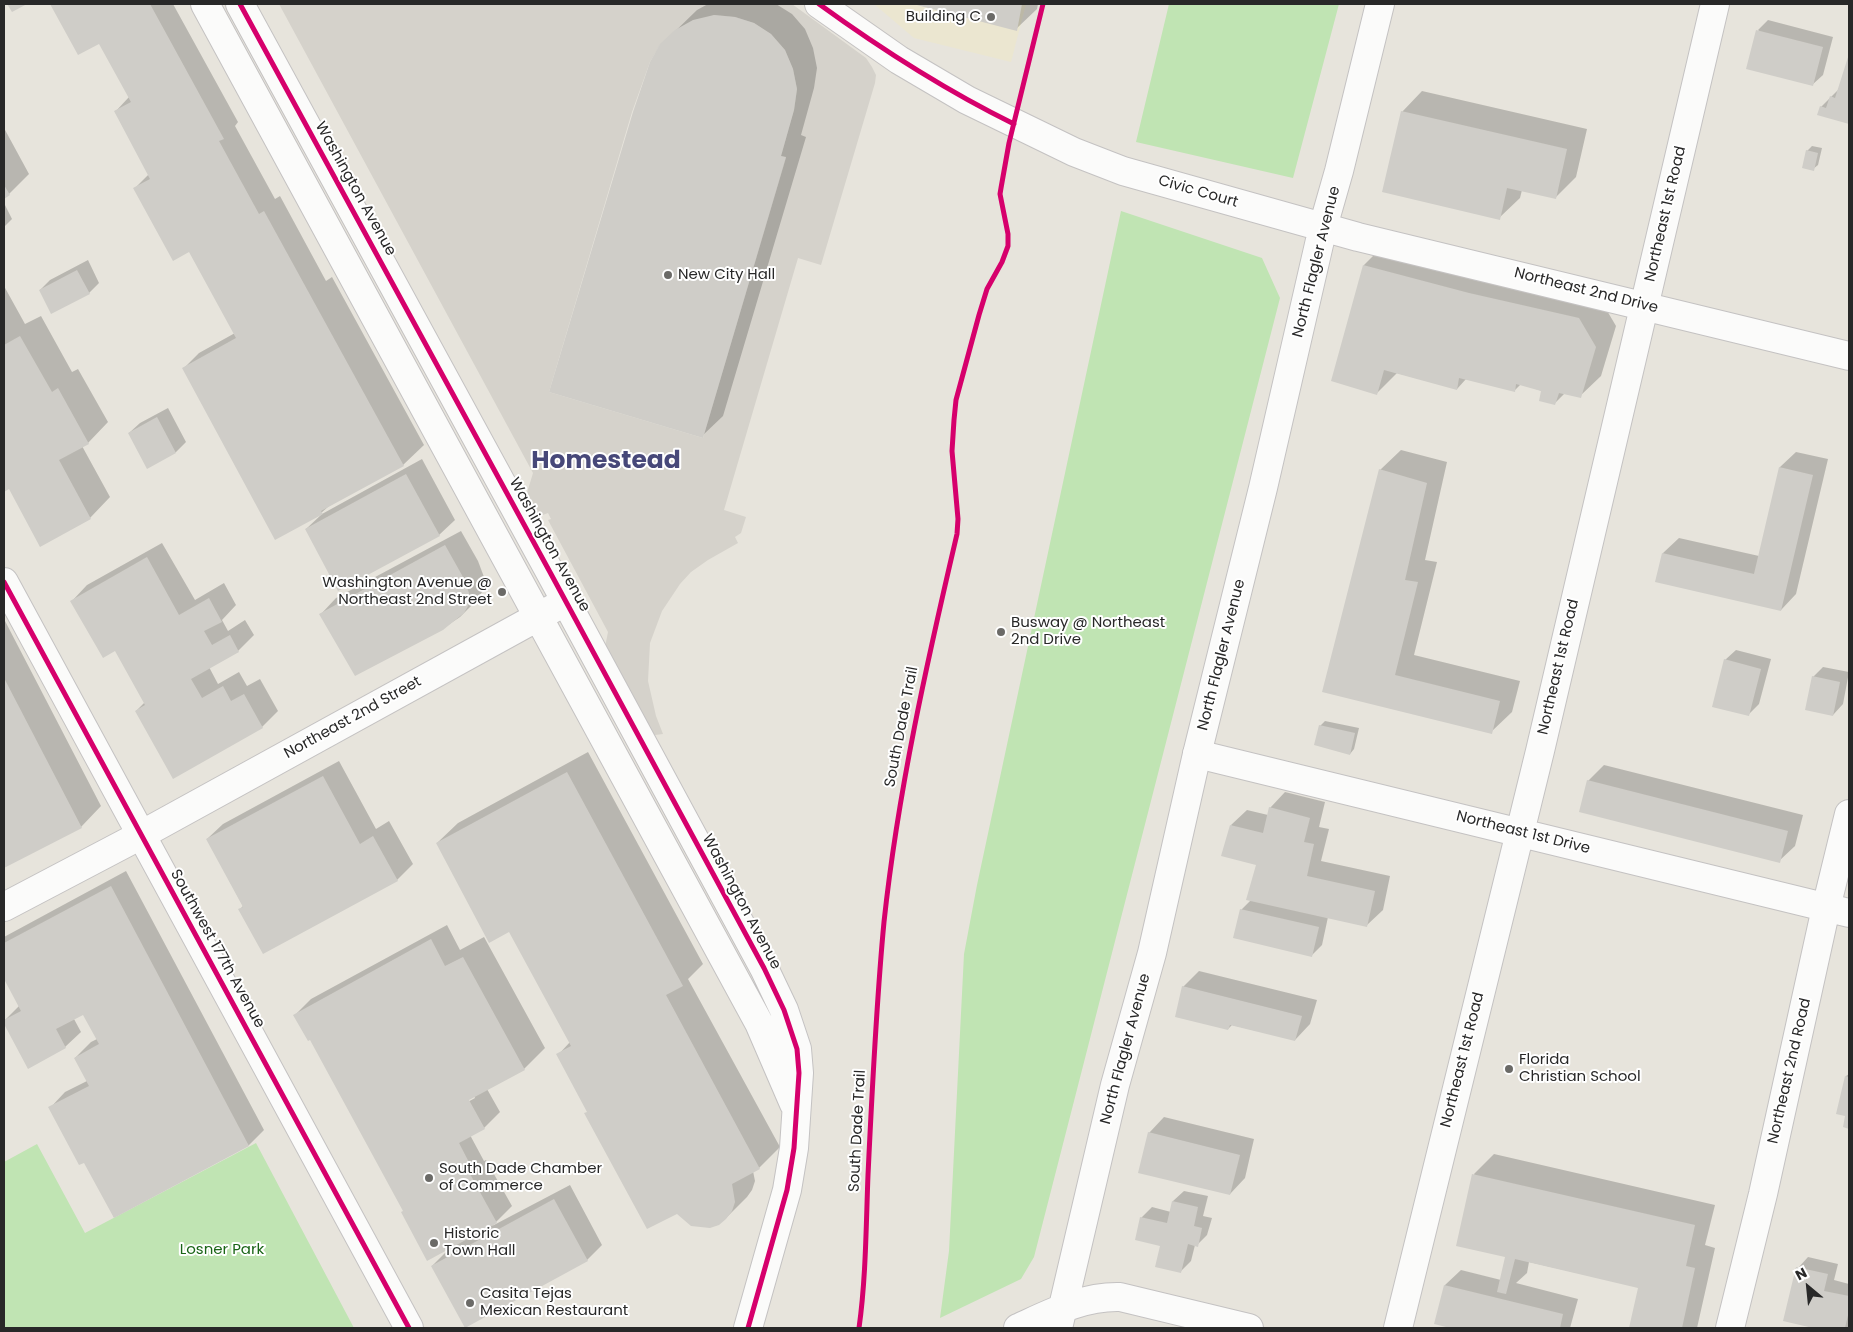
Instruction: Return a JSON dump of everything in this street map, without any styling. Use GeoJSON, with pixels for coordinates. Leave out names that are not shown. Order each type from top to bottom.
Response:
{"type":"FeatureCollection","features":[{"type":"Feature","properties":{"kind":"street"},"geometry":{"type":"LineString","coordinates":[[205,4],[759,1023],[797,1110]]}},
{"type":"Feature","properties":{"kind":"street","name":"Washington Avenue"},"geometry":{"type":"LineString","coordinates":[[240,4],[764,968],[784,1010],[797,1049],[799,1073],[794,1148],[786,1190],[748,1328]]}},
{"type":"Feature","properties":{"kind":"street","name":"Civic Court"},"geometry":{"type":"LineString","coordinates":[[819,4],[899,60],[940,84],[1000,117],[1074,152],[1123,171],[1323,228]]}},
{"type":"Feature","properties":{"kind":"street","name":"North Flagler Avenue"},"geometry":{"type":"LineString","coordinates":[[1061,1318],[1115,1085],[1152,953],[1323,228],[1380,4]]}},
{"type":"Feature","properties":{"kind":"street","name":"Northeast 1st Road"},"geometry":{"type":"LineString","coordinates":[[1398,1328],[1520,832],[1715,4]]}},
{"type":"Feature","properties":{"kind":"street","name":"Northeast 2nd Drive"},"geometry":{"type":"LineString","coordinates":[[1323,228],[1849,356]]}},
{"type":"Feature","properties":{"kind":"street","name":"Southwest 177th Avenue"},"geometry":{"type":"LineString","coordinates":[[4,582],[409,1328]]}},
{"type":"Feature","properties":{"kind":"street","name":"Northeast 2nd Street"},"geometry":{"type":"LineString","coordinates":[[4,907],[566,602]]}},
{"type":"Feature","properties":{"kind":"street","name":"Northeast 1st Drive"},"geometry":{"type":"LineString","coordinates":[[1198,754],[1838,910]]}},
{"type":"Feature","properties":{"kind":"street","name":"Northeast 2nd Road"},"geometry":{"type":"LineString","coordinates":[[1730,1328],[1763,1194],[1838,910],[1849,814]]}},
{"type":"Feature","properties":{"kind":"street"},"geometry":{"type":"LineString","coordinates":[[1018,1328],[1061,1318],[1106,1296],[1120,1297],[1249,1328]]}},
{"type":"Feature","properties":{"kind":"shaded area"},"geometry":{"type":"Polygon","coordinates":[[[279,4],[792,4],[866,58],[876,75],[875,83],[821,265],[798,258],[724,510],[746,517],[741,533],[735,537],[738,543],[691,572],[680,584],[662,611],[650,643],[648,681],[656,716],[663,734],[655,735],[649,732],[604,652],[608,632],[548,520],[551,519],[548,513],[532,519],[523,506],[533,473],[279,4]],[[714,15],[660,45],[650,62],[632,112],[549,392],[703,438],[786,158],[781,156],[794,110],[797,89],[793,69],[785,50],[771,34],[754,23],[735,17],[714,15]]]}},
{"type":"Feature","properties":{"kind":"shaded area"},"geometry":{"type":"Polygon","coordinates":[[[874,4],[1026,4],[1011,62],[914,38],[874,4]]]}},
{"type":"Feature","properties":{"kind":"green space"},"geometry":{"type":"Polygon","coordinates":[[[1169,4],[1339,4],[1293,178],[1136,142],[1169,4]]]}},
{"type":"Feature","properties":{"kind":"green space"},"geometry":{"type":"Polygon","coordinates":[[[1121,211],[1262,258],[1280,298],[1034,1257],[1021,1279],[940,1318],[949,1251],[964,954],[977,885],[1121,211]]]}},
{"type":"Feature","properties":{"kind":"green space","name":"Losner Park"},"geometry":{"type":"Polygon","coordinates":[[[256,1143],[354,1328],[4,1328],[4,1162],[37,1144],[85,1233],[256,1143]]]}},
{"type":"Feature","properties":{"kind":"building"},"geometry":{"type":"Polygon","coordinates":[[[7,4],[27,4],[12,12],[7,4]]]}},
{"type":"Feature","properties":{"kind":"building"},"geometry":{"type":"Polygon","coordinates":[[[50,4],[150,4],[224,139],[219,141],[259,214],[264,211],[404,466],[321,511],[323,514],[275,540],[182,368],[236,338],[189,252],[173,261],[133,188],[150,179],[114,111],[131,102],[99,44],[78,55],[50,4]]]}},
{"type":"Feature","properties":{"kind":"building","name":"Building C"},"geometry":{"type":"Polygon","coordinates":[[[913,4],[1022,4],[1017,31],[913,4]]]}},
{"type":"Feature","properties":{"kind":"building","name":"New City Hall"},"geometry":{"type":"Polygon","coordinates":[[[714,15],[735,17],[754,23],[771,34],[785,50],[793,69],[797,89],[794,110],[781,156],[786,157],[703,438],[549,392],[633,112],[650,62],[660,44],[675,30],[693,20],[714,15]]]}},
{"type":"Feature","properties":{"kind":"building"},"geometry":{"type":"Polygon","coordinates":[[[1756,30],[1823,47],[1813,86],[1746,69],[1756,30]]]}},
{"type":"Feature","properties":{"kind":"building"},"geometry":{"type":"Polygon","coordinates":[[[1849,54],[1849,124],[1817,115],[1820,106],[1826,108],[1830,96],[1835,98],[1849,54]]]}},
{"type":"Feature","properties":{"kind":"building"},"geometry":{"type":"Polygon","coordinates":[[[1401,111],[1567,149],[1556,199],[1507,188],[1500,220],[1382,192],[1401,111]]]}},
{"type":"Feature","properties":{"kind":"building"},"geometry":{"type":"Polygon","coordinates":[[[1806,150],[1818,153],[1814,171],[1802,168],[1806,150]]]}},
{"type":"Feature","properties":{"kind":"building"},"geometry":{"type":"Polygon","coordinates":[[[4,185],[10,195],[4,199],[4,185]]]}},
{"type":"Feature","properties":{"kind":"building"},"geometry":{"type":"Polygon","coordinates":[[[1363,265],[1469,293],[1579,318],[1596,347],[1581,398],[1559,393],[1555,405],[1539,401],[1541,391],[1516,384],[1515,392],[1459,378],[1457,390],[1384,370],[1377,395],[1331,381],[1363,265]]]}},
{"type":"Feature","properties":{"kind":"building"},"geometry":{"type":"Polygon","coordinates":[[[77,270],[90,294],[51,314],[39,290],[77,270]]]}},
{"type":"Feature","properties":{"kind":"building"},"geometry":{"type":"Polygon","coordinates":[[[20,336],[52,392],[58,388],[89,444],[59,460],[91,519],[40,547],[9,489],[4,492],[4,345],[20,336]]]}},
{"type":"Feature","properties":{"kind":"building"},"geometry":{"type":"Polygon","coordinates":[[[157,417],[176,453],[147,469],[128,433],[157,417]]]}},
{"type":"Feature","properties":{"kind":"building"},"geometry":{"type":"Polygon","coordinates":[[[1779,467],[1813,475],[1781,611],[1655,582],[1662,553],[1754,574],[1779,467]]]}},
{"type":"Feature","properties":{"kind":"building"},"geometry":{"type":"Polygon","coordinates":[[[1379,469],[1427,483],[1405,580],[1418,582],[1395,675],[1500,701],[1492,734],[1322,692],[1379,469]]]}},
{"type":"Feature","properties":{"kind":"building"},"geometry":{"type":"Polygon","coordinates":[[[406,474],[440,536],[338,591],[305,529],[406,474]]]}},
{"type":"Feature","properties":{"kind":"building"},"geometry":{"type":"Polygon","coordinates":[[[445,545],[463,577],[469,593],[468,606],[464,613],[443,630],[355,676],[319,614],[445,545]]]}},
{"type":"Feature","properties":{"kind":"building"},"geometry":{"type":"Polygon","coordinates":[[[147,557],[179,615],[209,598],[222,622],[204,631],[212,645],[230,635],[239,652],[191,679],[202,698],[223,686],[231,701],[244,694],[263,728],[173,779],[135,711],[145,705],[115,651],[103,658],[70,601],[147,557]]]}},
{"type":"Feature","properties":{"kind":"building"},"geometry":{"type":"Polygon","coordinates":[[[1724,659],[1761,669],[1749,716],[1712,707],[1724,659]]]}},
{"type":"Feature","properties":{"kind":"building"},"geometry":{"type":"Polygon","coordinates":[[[1812,676],[1840,682],[1833,716],[1805,710],[1812,676]]]}},
{"type":"Feature","properties":{"kind":"building"},"geometry":{"type":"Polygon","coordinates":[[[4,678],[82,828],[4,868],[4,678]]]}},
{"type":"Feature","properties":{"kind":"building"},"geometry":{"type":"Polygon","coordinates":[[[1319,725],[1355,733],[1350,755],[1314,745],[1319,725]]]}},
{"type":"Feature","properties":{"kind":"building"},"geometry":{"type":"Polygon","coordinates":[[[567,772],[683,986],[666,995],[760,1169],[732,1184],[735,1202],[732,1211],[719,1225],[710,1228],[691,1226],[677,1214],[647,1229],[584,1113],[587,1112],[556,1054],[571,1046],[509,932],[489,943],[436,843],[567,772]]]}},
{"type":"Feature","properties":{"kind":"building"},"geometry":{"type":"Polygon","coordinates":[[[323,776],[360,844],[373,836],[398,881],[263,954],[238,909],[243,907],[206,839],[323,776]]]}},
{"type":"Feature","properties":{"kind":"building"},"geometry":{"type":"Polygon","coordinates":[[[1587,780],[1788,831],[1780,863],[1579,812],[1587,780]]]}},
{"type":"Feature","properties":{"kind":"building"},"geometry":{"type":"Polygon","coordinates":[[[1269,807],[1310,818],[1304,842],[1314,844],[1307,876],[1375,891],[1367,927],[1246,900],[1256,865],[1221,856],[1230,825],[1263,833],[1269,807]]]}},
{"type":"Feature","properties":{"kind":"building"},"geometry":{"type":"Polygon","coordinates":[[[111,886],[249,1146],[114,1218],[84,1163],[79,1165],[48,1107],[89,1086],[74,1058],[99,1044],[83,1015],[56,1029],[66,1048],[28,1069],[4,1024],[4,1020],[21,1011],[4,979],[4,943],[111,886]]]}},
{"type":"Feature","properties":{"kind":"building"},"geometry":{"type":"Polygon","coordinates":[[[1240,909],[1319,927],[1312,957],[1233,938],[1240,909]]]}},
{"type":"Feature","properties":{"kind":"building"},"geometry":{"type":"Polygon","coordinates":[[[431,939],[445,966],[463,957],[525,1070],[469,1100],[485,1129],[459,1143],[474,1172],[470,1174],[497,1223],[427,1261],[401,1212],[403,1211],[310,1040],[308,1041],[293,1015],[431,939]]]}},
{"type":"Feature","properties":{"kind":"building"},"geometry":{"type":"Polygon","coordinates":[[[1182,986],[1302,1016],[1295,1041],[1230,1025],[1228,1030],[1175,1017],[1182,986]]]}},
{"type":"Feature","properties":{"kind":"building"},"geometry":{"type":"Polygon","coordinates":[[[1845,1076],[1849,1077],[1849,1129],[1843,1127],[1845,1116],[1836,1114],[1845,1076]]]}},
{"type":"Feature","properties":{"kind":"building"},"geometry":{"type":"Polygon","coordinates":[[[1148,1132],[1240,1155],[1230,1195],[1138,1173],[1148,1132]]]}},
{"type":"Feature","properties":{"kind":"building"},"geometry":{"type":"Polygon","coordinates":[[[1472,1174],[1695,1225],[1686,1266],[1695,1268],[1682,1328],[1629,1328],[1638,1288],[1515,1259],[1506,1294],[1497,1292],[1505,1257],[1456,1246],[1472,1174]]]}},
{"type":"Feature","properties":{"kind":"building"},"geometry":{"type":"Polygon","coordinates":[[[554,1199],[588,1261],[465,1328],[431,1266],[554,1199]]]}},
{"type":"Feature","properties":{"kind":"building"},"geometry":{"type":"Polygon","coordinates":[[[1172,1201],[1198,1207],[1194,1226],[1202,1228],[1198,1247],[1188,1244],[1181,1273],[1155,1267],[1160,1246],[1135,1240],[1140,1217],[1167,1223],[1172,1201]]]}},
{"type":"Feature","properties":{"kind":"building"},"geometry":{"type":"Polygon","coordinates":[[[1796,1267],[1828,1274],[1824,1291],[1849,1296],[1849,1311],[1845,1328],[1813,1328],[1783,1321],[1796,1267]]]}},
{"type":"Feature","properties":{"kind":"building"},"geometry":{"type":"Polygon","coordinates":[[[1444,1285],[1563,1314],[1560,1328],[1450,1328],[1434,1324],[1444,1285]]]}},
{"type":"Feature","properties":{"kind":"cycle path"},"geometry":{"type":"LineString","coordinates":[[240,4],[551,574],[764,968],[784,1010],[797,1049],[799,1073],[794,1148],[787,1190],[748,1328]]}},
{"type":"Feature","properties":{"kind":"cycle path"},"geometry":{"type":"LineString","coordinates":[[819,4],[914,68],[1014,124]]}},
{"type":"Feature","properties":{"kind":"cycle path","name":"South Dade Trail"},"geometry":{"type":"LineString","coordinates":[[859,1328],[864,1271],[876,1017],[890,873],[914,727],[957,534],[958,519],[952,451],[956,400],[987,289],[1002,262],[1008,246],[1008,234],[1000,194],[1009,143],[1043,4]]}},
{"type":"Feature","properties":{"kind":"cycle path"},"geometry":{"type":"LineString","coordinates":[[4,582],[409,1328]]}},
{"type":"Feature","properties":{"kind":"place","name":"Building C"},"geometry":{"type":"Point","coordinates":[991,17]}},
{"type":"Feature","properties":{"kind":"place","name":"New City Hall"},"geometry":{"type":"Point","coordinates":[668,275]}},
{"type":"Feature","properties":{"kind":"place","name":"Washington Avenue @ Northeast 2nd Street"},"geometry":{"type":"Point","coordinates":[502,592]}},
{"type":"Feature","properties":{"kind":"place","name":"Busway @ Northeast 2nd Drive"},"geometry":{"type":"Point","coordinates":[1001,632]}},
{"type":"Feature","properties":{"kind":"place","name":"Florida Christian School"},"geometry":{"type":"Point","coordinates":[1509,1069]}},
{"type":"Feature","properties":{"kind":"place","name":"South Dade Chamber of Commerce"},"geometry":{"type":"Point","coordinates":[429,1178]}},
{"type":"Feature","properties":{"kind":"place","name":"Historic Town Hall"},"geometry":{"type":"Point","coordinates":[434,1243]}},
{"type":"Feature","properties":{"kind":"place","name":"Casita Tejas Mexican Restaurant"},"geometry":{"type":"Point","coordinates":[470,1303]}},
{"type":"Feature","properties":{"kind":"district","name":"Homestead"},"geometry":{"type":"Point","coordinates":[606,462]}}]}
